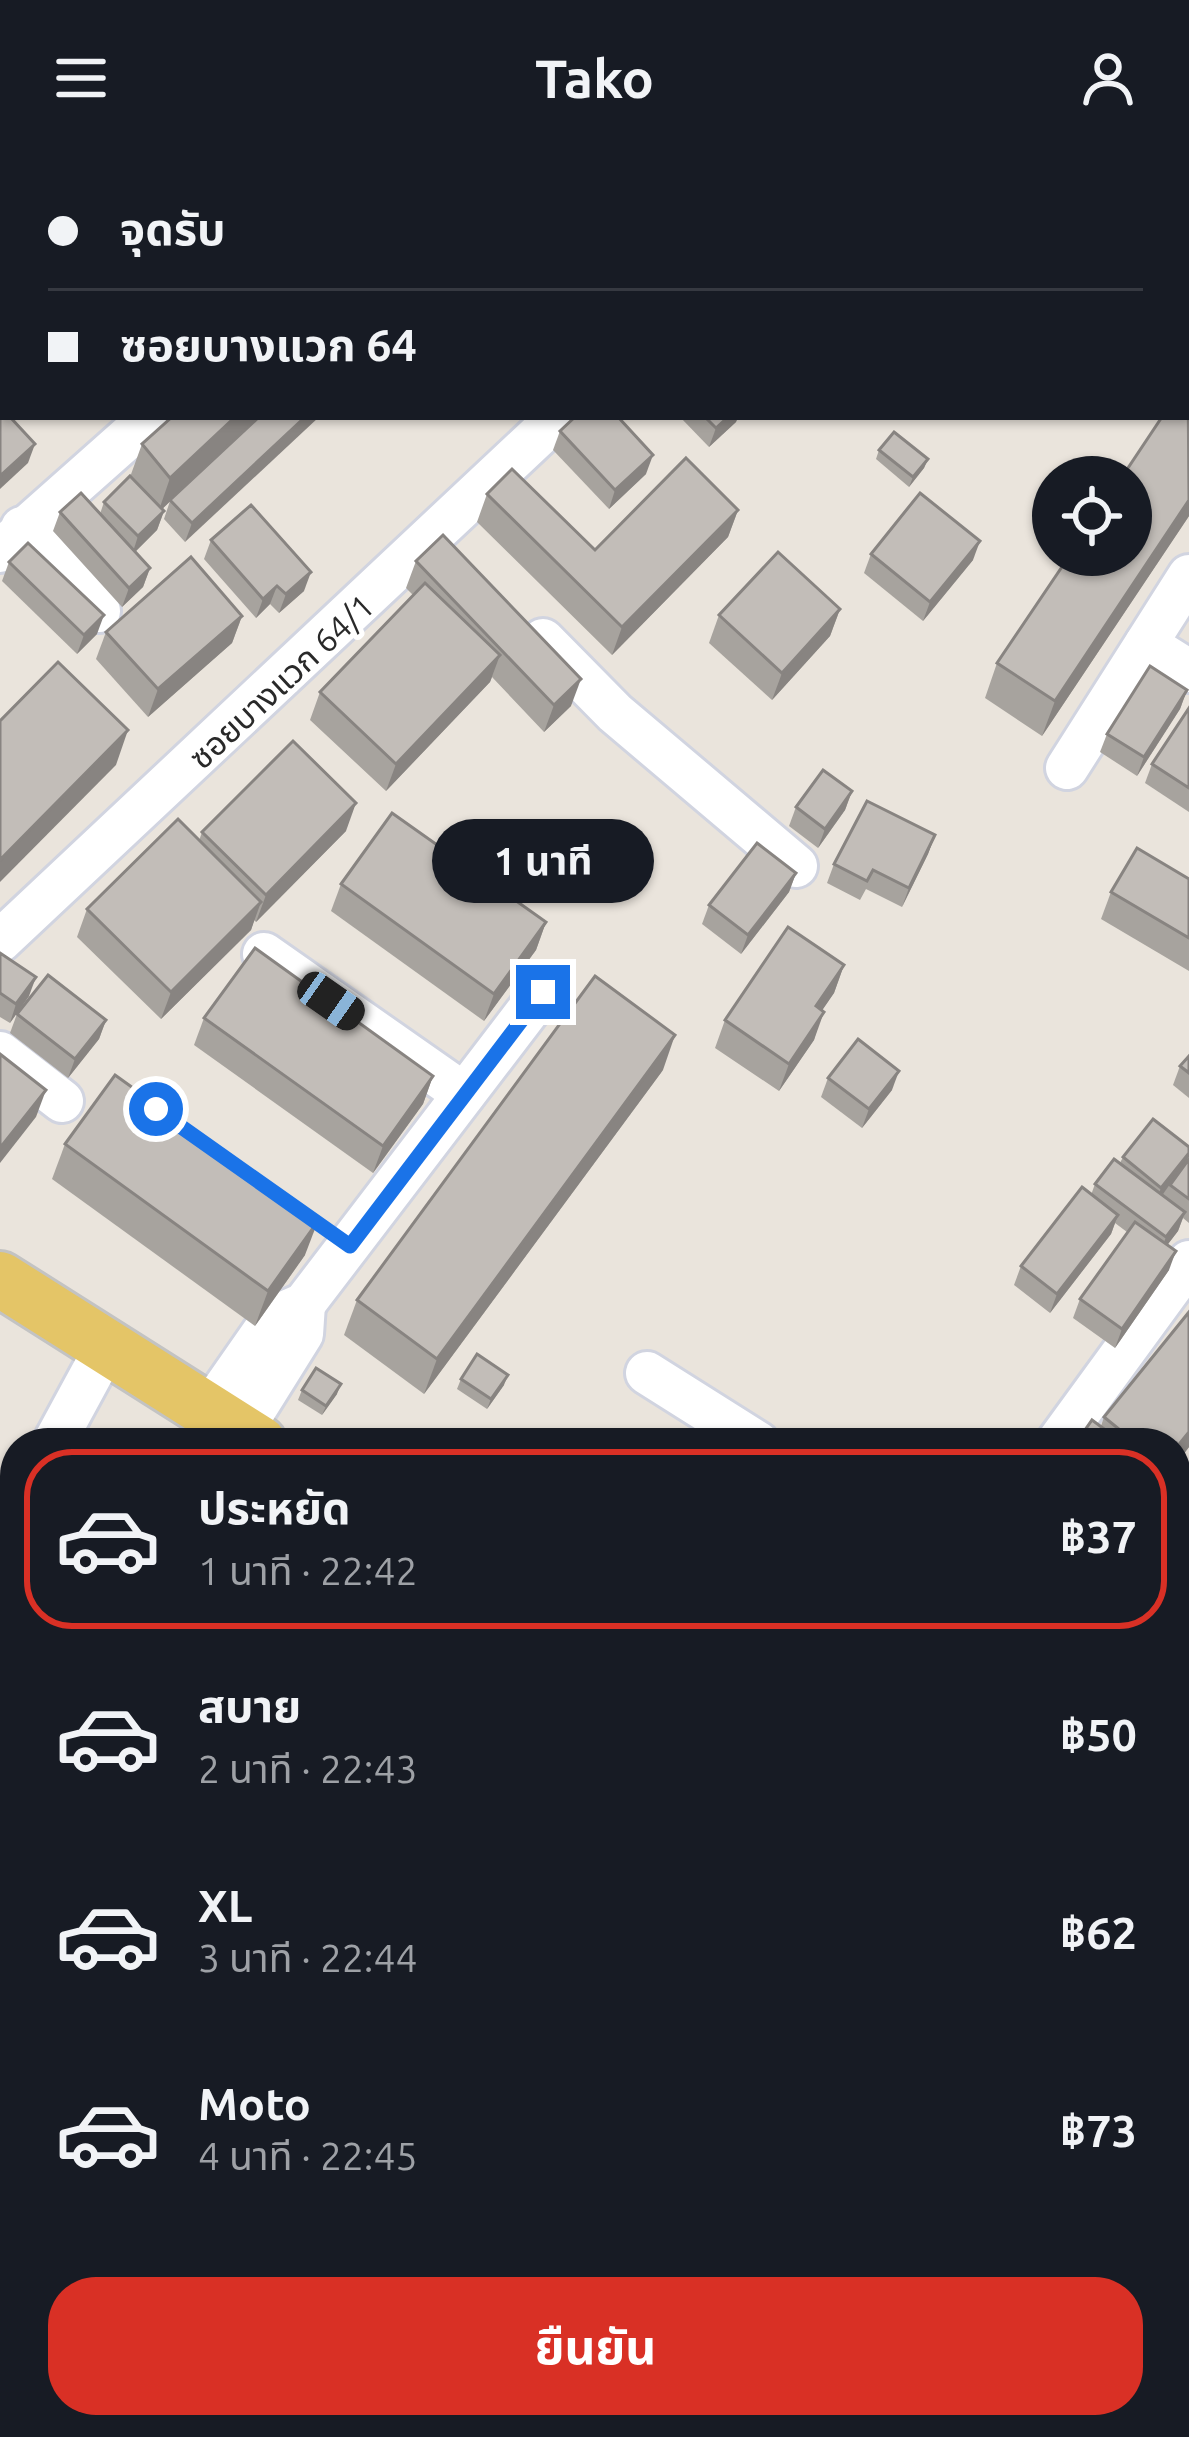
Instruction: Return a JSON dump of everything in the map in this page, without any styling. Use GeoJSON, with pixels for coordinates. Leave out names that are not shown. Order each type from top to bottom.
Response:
{"type":"FeatureCollection","features":[{"type":"Feature","properties":{"kind":"main road"},"geometry":{"type":"LineString","coordinates":[[0,1279],[227,1428]]}},
{"type":"Feature","properties":{"kind":"street"},"geometry":{"type":"LineString","coordinates":[[99,611],[11,539],[149,420]]}},
{"type":"Feature","properties":{"kind":"street","name":"ซอยบางแวก 64/1"},"geometry":{"type":"LineString","coordinates":[[0,941],[555,420]]}},
{"type":"Feature","properties":{"kind":"street"},"geometry":{"type":"LineString","coordinates":[[437,532],[470,565]]}},
{"type":"Feature","properties":{"kind":"street"},"geometry":{"type":"LineString","coordinates":[[1067,768],[1189,576]]}},
{"type":"Feature","properties":{"kind":"street"},"geometry":{"type":"LineString","coordinates":[[518,615],[615,713],[796,866]]}},
{"type":"Feature","properties":{"kind":"street"},"geometry":{"type":"LineString","coordinates":[[1146,644],[1189,671]]}},
{"type":"Feature","properties":{"kind":"street"},"geometry":{"type":"LineString","coordinates":[[264,954],[464,1094]]}},
{"type":"Feature","properties":{"kind":"street"},"geometry":{"type":"LineString","coordinates":[[237,1428],[274,1317],[304,1304],[543,992]]}},
{"type":"Feature","properties":{"kind":"street"},"geometry":{"type":"LineString","coordinates":[[0,1053],[62,1101]]}},
{"type":"Feature","properties":{"kind":"street"},"geometry":{"type":"LineString","coordinates":[[312,1219],[350,1246]]}},
{"type":"Feature","properties":{"kind":"street"},"geometry":{"type":"LineString","coordinates":[[1068,1428],[1189,1262]]}},
{"type":"Feature","properties":{"kind":"street"},"geometry":{"type":"LineString","coordinates":[[62,1428],[105,1349]]}},
{"type":"Feature","properties":{"kind":"street"},"geometry":{"type":"LineString","coordinates":[[647,1373],[734,1428]]}},
{"type":"Feature","properties":{"kind":"building"},"geometry":{"type":"Polygon","coordinates":[[[0,420],[13,420],[35,444],[0,476],[0,420]]]}},
{"type":"Feature","properties":{"kind":"building"},"geometry":{"type":"Polygon","coordinates":[[[169,420],[232,420],[170,478],[142,444],[169,420]]]}},
{"type":"Feature","properties":{"kind":"building"},"geometry":{"type":"Polygon","coordinates":[[[256,420],[302,420],[192,523],[170,500],[256,420]]]}},
{"type":"Feature","properties":{"kind":"building"},"geometry":{"type":"Polygon","coordinates":[[[572,420],[621,420],[653,455],[615,490],[560,431],[572,420]]]}},
{"type":"Feature","properties":{"kind":"building"},"geometry":{"type":"Polygon","coordinates":[[[1160,420],[1188,420],[1189,500],[1152,556],[1152,456],[1136,456],[1160,420]]]}},
{"type":"Feature","properties":{"kind":"building"},"geometry":{"type":"Polygon","coordinates":[[[894,432],[928,459],[913,477],[879,450],[894,432]]]}},
{"type":"Feature","properties":{"kind":"building"},"geometry":{"type":"Polygon","coordinates":[[[686,458],[738,510],[622,627],[487,494],[512,469],[595,550],[686,458]]]}},
{"type":"Feature","properties":{"kind":"building"},"geometry":{"type":"Polygon","coordinates":[[[130,476],[164,511],[138,536],[104,502],[130,476]]]}},
{"type":"Feature","properties":{"kind":"building"},"geometry":{"type":"Polygon","coordinates":[[[81,493],[150,568],[129,588],[60,512],[81,493]]]}},
{"type":"Feature","properties":{"kind":"building"},"geometry":{"type":"Polygon","coordinates":[[[920,493],[980,541],[930,602],[871,554],[920,493]]]}},
{"type":"Feature","properties":{"kind":"building"},"geometry":{"type":"Polygon","coordinates":[[[251,505],[311,572],[286,594],[277,586],[263,599],[211,540],[251,505]]]}},
{"type":"Feature","properties":{"kind":"building"},"geometry":{"type":"Polygon","coordinates":[[[443,535],[581,679],[554,705],[416,561],[443,535]]]}},
{"type":"Feature","properties":{"kind":"building"},"geometry":{"type":"Polygon","coordinates":[[[28,543],[104,615],[84,635],[9,562],[28,543]]]}},
{"type":"Feature","properties":{"kind":"building"},"geometry":{"type":"Polygon","coordinates":[[[778,552],[840,609],[782,673],[719,615],[778,552]]]}},
{"type":"Feature","properties":{"kind":"building"},"geometry":{"type":"Polygon","coordinates":[[[191,557],[242,616],[158,689],[106,632],[191,557]]]}},
{"type":"Feature","properties":{"kind":"building"},"geometry":{"type":"Polygon","coordinates":[[[1056,576],[1138,576],[1055,701],[997,663],[1056,576]]]}},
{"type":"Feature","properties":{"kind":"building"},"geometry":{"type":"Polygon","coordinates":[[[425,583],[500,655],[396,764],[320,692],[425,583]]]}},
{"type":"Feature","properties":{"kind":"building"},"geometry":{"type":"Polygon","coordinates":[[[58,662],[128,730],[0,860],[0,721],[58,662]]]}},
{"type":"Feature","properties":{"kind":"building"},"geometry":{"type":"Polygon","coordinates":[[[1150,666],[1187,690],[1144,757],[1107,734],[1150,666]]]}},
{"type":"Feature","properties":{"kind":"building"},"geometry":{"type":"Polygon","coordinates":[[[1189,708],[1189,788],[1152,764],[1189,708]]]}},
{"type":"Feature","properties":{"kind":"building"},"geometry":{"type":"Polygon","coordinates":[[[293,741],[356,803],[266,895],[202,832],[293,741]]]}},
{"type":"Feature","properties":{"kind":"building"},"geometry":{"type":"Polygon","coordinates":[[[823,770],[852,791],[825,829],[796,807],[823,770]]]}},
{"type":"Feature","properties":{"kind":"building"},"geometry":{"type":"Polygon","coordinates":[[[867,801],[935,835],[909,888],[873,870],[867,881],[834,864],[867,801]]]}},
{"type":"Feature","properties":{"kind":"building"},"geometry":{"type":"Polygon","coordinates":[[[392,813],[546,922],[494,994],[341,884],[392,813]]]}},
{"type":"Feature","properties":{"kind":"building"},"geometry":{"type":"Polygon","coordinates":[[[178,819],[261,902],[171,992],[87,909],[178,819]]]}},
{"type":"Feature","properties":{"kind":"building"},"geometry":{"type":"Polygon","coordinates":[[[757,843],[796,873],[748,935],[709,905],[757,843]]]}},
{"type":"Feature","properties":{"kind":"building"},"geometry":{"type":"Polygon","coordinates":[[[1137,848],[1189,879],[1189,938],[1111,892],[1137,848]]]}},
{"type":"Feature","properties":{"kind":"building"},"geometry":{"type":"Polygon","coordinates":[[[788,927],[844,965],[816,1006],[824,1012],[789,1064],[725,1020],[788,927]]]}},
{"type":"Feature","properties":{"kind":"building"},"geometry":{"type":"Polygon","coordinates":[[[255,948],[433,1076],[383,1146],[204,1018],[255,948]]]}},
{"type":"Feature","properties":{"kind":"building"},"geometry":{"type":"Polygon","coordinates":[[[0,953],[36,977],[16,1004],[0,993],[0,953]]]}},
{"type":"Feature","properties":{"kind":"building"},"geometry":{"type":"Polygon","coordinates":[[[48,975],[106,1020],[75,1059],[17,1014],[48,975]]]}},
{"type":"Feature","properties":{"kind":"building"},"geometry":{"type":"Polygon","coordinates":[[[595,976],[675,1035],[437,1359],[357,1300],[595,976]]]}},
{"type":"Feature","properties":{"kind":"building"},"geometry":{"type":"Polygon","coordinates":[[[858,1039],[899,1071],[869,1109],[828,1078],[858,1039]]]}},
{"type":"Feature","properties":{"kind":"building"},"geometry":{"type":"Polygon","coordinates":[[[0,1054],[46,1090],[0,1148],[0,1054]]]}},
{"type":"Feature","properties":{"kind":"building"},"geometry":{"type":"Polygon","coordinates":[[[115,1075],[318,1221],[268,1291],[65,1144],[115,1075]]]}},
{"type":"Feature","properties":{"kind":"building"},"geometry":{"type":"Polygon","coordinates":[[[1153,1119],[1189,1147],[1161,1188],[1123,1157],[1153,1119]]]}},
{"type":"Feature","properties":{"kind":"building"},"geometry":{"type":"Polygon","coordinates":[[[1114,1159],[1185,1212],[1166,1237],[1095,1184],[1114,1159]]]}},
{"type":"Feature","properties":{"kind":"building"},"geometry":{"type":"Polygon","coordinates":[[[1189,1159],[1189,1199],[1170,1185],[1189,1159]]]}},
{"type":"Feature","properties":{"kind":"building"},"geometry":{"type":"Polygon","coordinates":[[[1082,1187],[1118,1215],[1057,1294],[1021,1266],[1082,1187]]]}},
{"type":"Feature","properties":{"kind":"building"},"geometry":{"type":"Polygon","coordinates":[[[1135,1222],[1176,1251],[1122,1329],[1080,1299],[1135,1222]]]}},
{"type":"Feature","properties":{"kind":"building"},"geometry":{"type":"Polygon","coordinates":[[[1189,1312],[1189,1428],[1118,1428],[1104,1417],[1189,1312]]]}},
{"type":"Feature","properties":{"kind":"building"},"geometry":{"type":"Polygon","coordinates":[[[477,1354],[508,1375],[491,1399],[461,1379],[477,1354]]]}},
{"type":"Feature","properties":{"kind":"building"},"geometry":{"type":"Polygon","coordinates":[[[316,1368],[341,1384],[326,1406],[302,1390],[316,1368]]]}},
{"type":"Feature","properties":{"kind":"route"},"geometry":{"type":"LineString","coordinates":[[156,1109],[350,1246],[543,992]]}}]}
